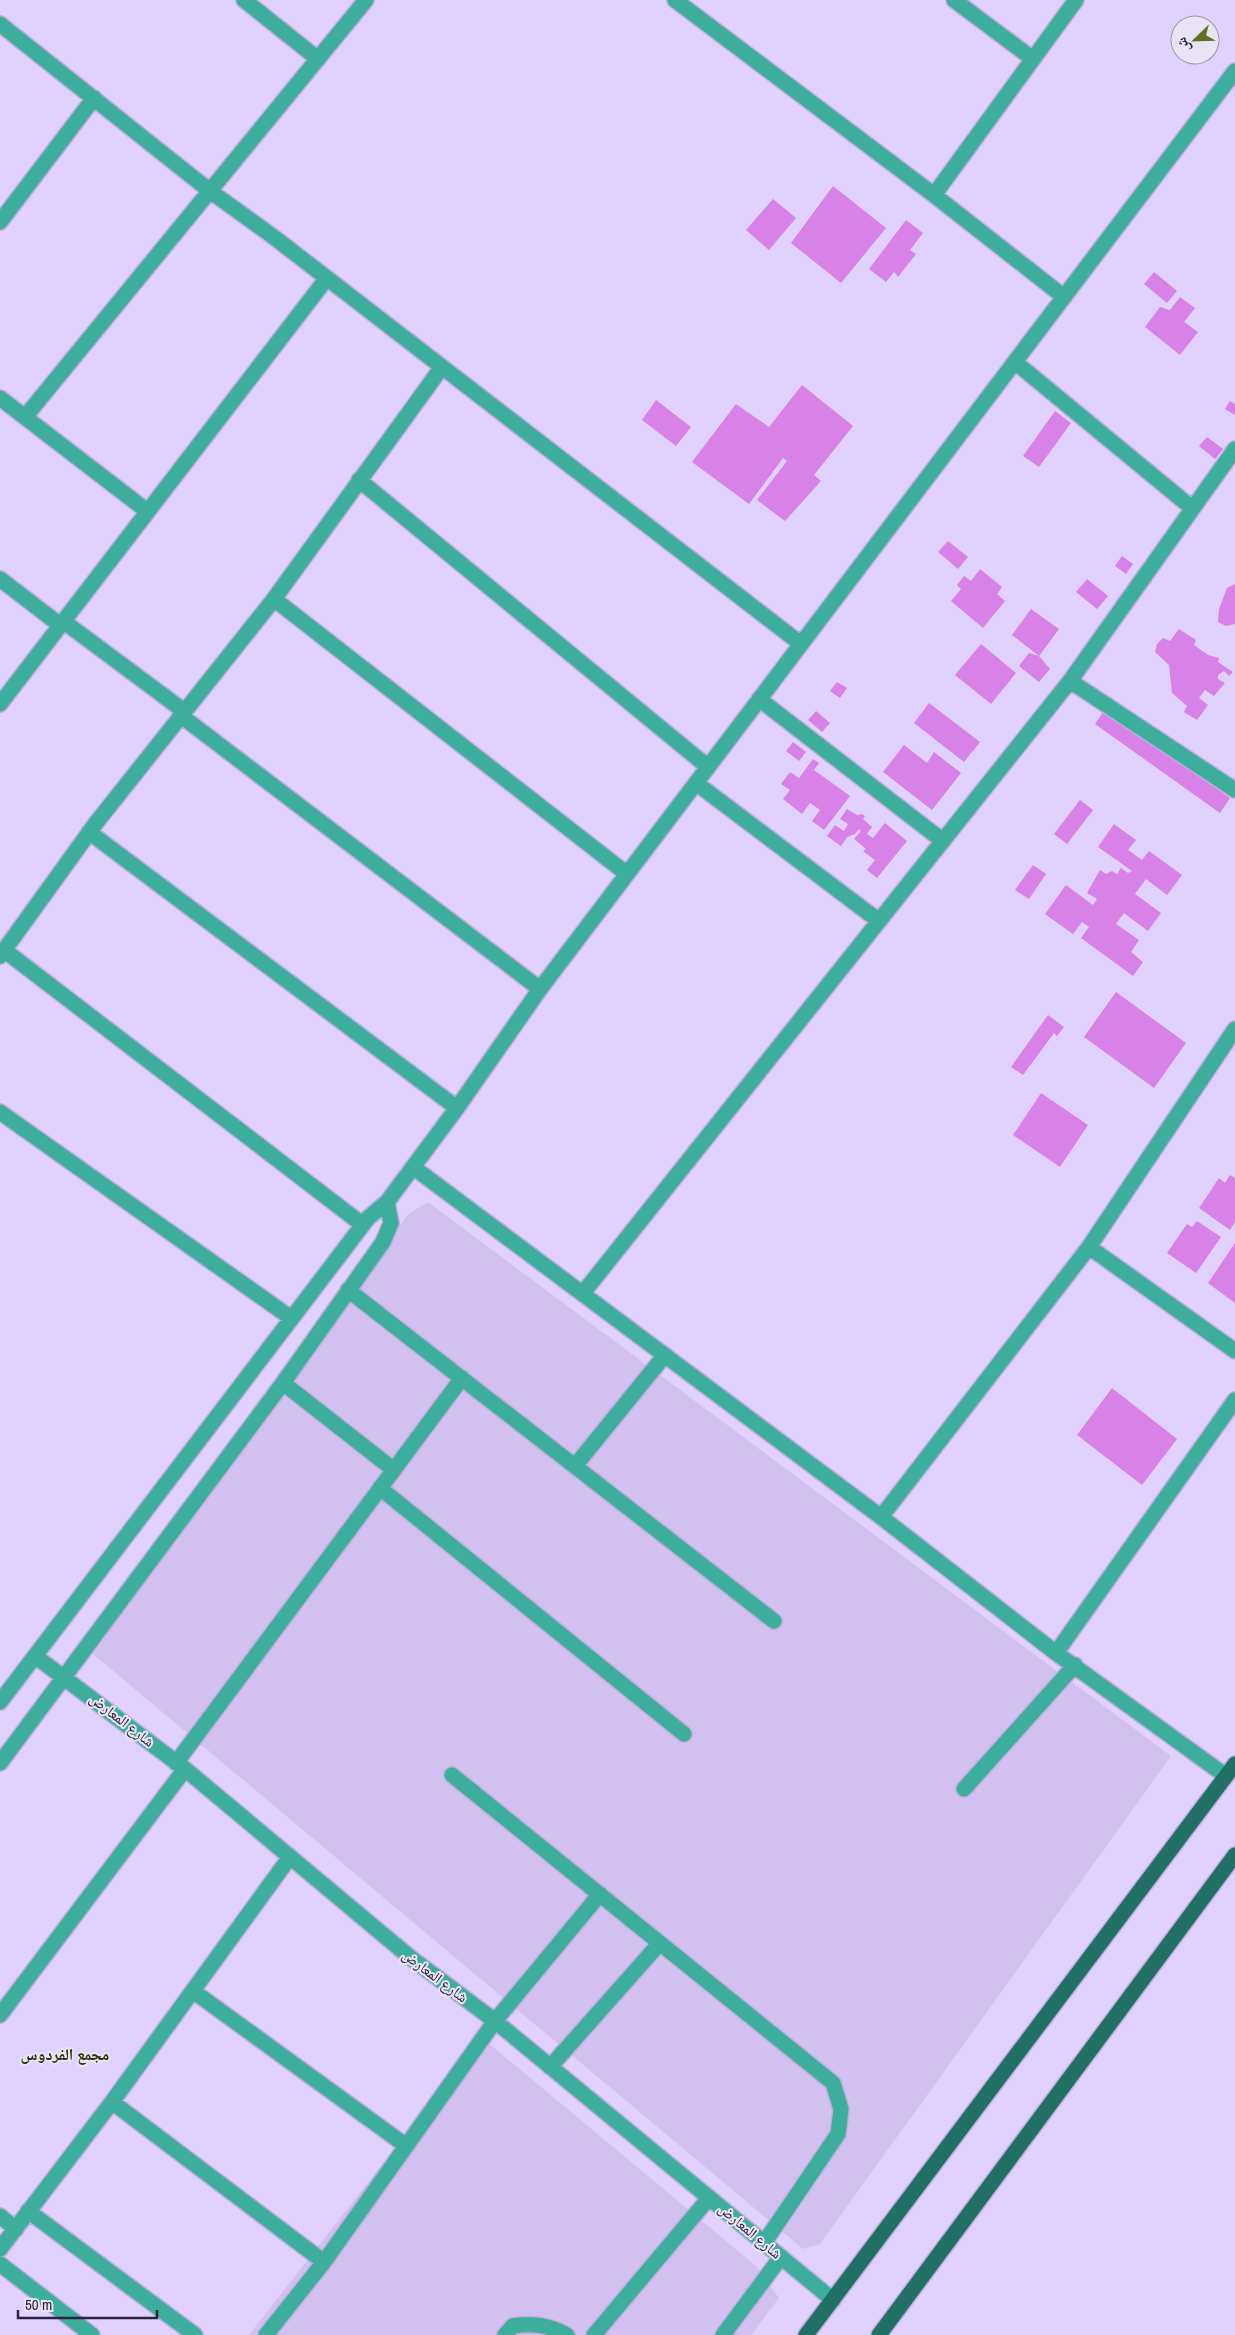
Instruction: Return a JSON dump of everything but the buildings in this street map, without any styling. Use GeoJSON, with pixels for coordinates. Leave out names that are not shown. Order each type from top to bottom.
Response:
{"type":"FeatureCollection","features":[{"type":"Feature","properties":{"kind":"main road"},"geometry":{"type":"LineString","coordinates":[[806,2335],[1231,1770]]}},
{"type":"Feature","properties":{"kind":"main road"},"geometry":{"type":"LineString","coordinates":[[879,2335],[1235,1855]]}},
{"type":"Feature","properties":{"kind":"street"},"geometry":{"type":"LineString","coordinates":[[244,0],[318,59]]}},
{"type":"Feature","properties":{"kind":"street"},"geometry":{"type":"LineString","coordinates":[[25,417],[366,0]]}},
{"type":"Feature","properties":{"kind":"street"},"geometry":{"type":"LineString","coordinates":[[675,0],[934,195],[1064,297]]}},
{"type":"Feature","properties":{"kind":"street"},"geometry":{"type":"LineString","coordinates":[[954,0],[1033,59]]}},
{"type":"Feature","properties":{"kind":"street"},"geometry":{"type":"LineString","coordinates":[[934,195],[1076,0]]}},
{"type":"Feature","properties":{"kind":"street"},"geometry":{"type":"LineString","coordinates":[[0,24],[210,191],[326,278],[801,644]]}},
{"type":"Feature","properties":{"kind":"street"},"geometry":{"type":"LineString","coordinates":[[0,1702],[291,1318],[363,1225],[374,1212],[387,1202],[457,1108],[540,989],[1235,71]]}},
{"type":"Feature","properties":{"kind":"street"},"geometry":{"type":"LineString","coordinates":[[0,222],[94,98]]}},
{"type":"Feature","properties":{"kind":"street"},"geometry":{"type":"LineString","coordinates":[[0,704],[326,278]]}},
{"type":"Feature","properties":{"kind":"street"},"geometry":{"type":"LineString","coordinates":[[1015,362],[1192,508]]}},
{"type":"Feature","properties":{"kind":"street"},"geometry":{"type":"LineString","coordinates":[[363,1225],[2,953],[89,832],[274,599],[442,367]]}},
{"type":"Feature","properties":{"kind":"street"},"geometry":{"type":"LineString","coordinates":[[0,398],[147,512]]}},
{"type":"Feature","properties":{"kind":"street"},"geometry":{"type":"LineString","coordinates":[[583,1293],[1070,681],[1235,449]]}},
{"type":"Feature","properties":{"kind":"street"},"geometry":{"type":"LineString","coordinates":[[359,480],[708,767]]}},
{"type":"Feature","properties":{"kind":"street"},"geometry":{"type":"LineString","coordinates":[[0,579],[182,713],[540,989]]}},
{"type":"Feature","properties":{"kind":"street"},"geometry":{"type":"LineString","coordinates":[[274,599],[627,874]]}},
{"type":"Feature","properties":{"kind":"street"},"geometry":{"type":"LineString","coordinates":[[1070,681],[1235,790]]}},
{"type":"Feature","properties":{"kind":"street"},"geometry":{"type":"LineString","coordinates":[[759,699],[943,841]]}},
{"type":"Feature","properties":{"kind":"street"},"geometry":{"type":"LineString","coordinates":[[696,783],[879,921]]}},
{"type":"Feature","properties":{"kind":"street"},"geometry":{"type":"LineString","coordinates":[[89,832],[457,1108]]}},
{"type":"Feature","properties":{"kind":"street"},"geometry":{"type":"LineString","coordinates":[[881,1517],[1089,1247],[1235,1029]]}},
{"type":"Feature","properties":{"kind":"street"},"geometry":{"type":"LineString","coordinates":[[0,1112],[291,1318]]}},
{"type":"Feature","properties":{"kind":"street"},"geometry":{"type":"LineString","coordinates":[[413,1167],[881,1517],[1056,1653],[1231,1770]]}},
{"type":"Feature","properties":{"kind":"street"},"geometry":{"type":"LineString","coordinates":[[0,1763],[283,1383],[388,1233],[390,1222],[387,1202]]}},
{"type":"Feature","properties":{"kind":"street"},"geometry":{"type":"LineString","coordinates":[[1089,1247],[1235,1351]]}},
{"type":"Feature","properties":{"kind":"street"},"geometry":{"type":"LineString","coordinates":[[348,1290],[774,1621]]}},
{"type":"Feature","properties":{"kind":"street"},"geometry":{"type":"LineString","coordinates":[[575,1466],[665,1356]]}},
{"type":"Feature","properties":{"kind":"street"},"geometry":{"type":"LineString","coordinates":[[0,2015],[380,1488],[462,1378]]}},
{"type":"Feature","properties":{"kind":"street"},"geometry":{"type":"LineString","coordinates":[[283,1383],[394,1470]]}},
{"type":"Feature","properties":{"kind":"street"},"geometry":{"type":"LineString","coordinates":[[1056,1653],[1235,1400]]}},
{"type":"Feature","properties":{"kind":"street"},"geometry":{"type":"LineString","coordinates":[[380,1488],[684,1734]]}},
{"type":"Feature","properties":{"kind":"street","name":"شارع المعارض"},"geometry":{"type":"LineString","coordinates":[[36,1656],[65,1676],[180,1766],[411,1958],[495,2021],[833,2300]]}},
{"type":"Feature","properties":{"kind":"street"},"geometry":{"type":"LineString","coordinates":[[964,1789],[1075,1665]]}},
{"type":"Feature","properties":{"kind":"street"},"geometry":{"type":"LineString","coordinates":[[452,1775],[833,2082],[841,2108],[838,2134],[764,2243]]}},
{"type":"Feature","properties":{"kind":"street"},"geometry":{"type":"LineString","coordinates":[[0,2249],[112,2102],[290,1857]]}},
{"type":"Feature","properties":{"kind":"street"},"geometry":{"type":"LineString","coordinates":[[266,2335],[324,2262],[405,2145],[472,2057],[495,2021],[600,1894]]}},
{"type":"Feature","properties":{"kind":"street"},"geometry":{"type":"LineString","coordinates":[[550,2067],[660,1943]]}},
{"type":"Feature","properties":{"kind":"street"},"geometry":{"type":"LineString","coordinates":[[193,1990],[405,2145]]}},
{"type":"Feature","properties":{"kind":"street"},"geometry":{"type":"LineString","coordinates":[[112,2102],[324,2262]]}},
{"type":"Feature","properties":{"kind":"street"},"geometry":{"type":"LineString","coordinates":[[594,2335],[709,2198]]}},
{"type":"Feature","properties":{"kind":"street"},"geometry":{"type":"LineString","coordinates":[[28,2211],[195,2335]]}},
{"type":"Feature","properties":{"kind":"street"},"geometry":{"type":"LineString","coordinates":[[0,2216],[16,2229]]}},
{"type":"Feature","properties":{"kind":"street"},"geometry":{"type":"LineString","coordinates":[[723,2335],[781,2258]]}},
{"type":"Feature","properties":{"kind":"street"},"geometry":{"type":"LineString","coordinates":[[0,2264],[92,2335]]}},
{"type":"Feature","properties":{"kind":"street"},"geometry":{"type":"LineString","coordinates":[[505,2335],[513,2326],[532,2323],[556,2329],[567,2335]]}},
{"type":"Feature","properties":{"kind":"shaded area"},"geometry":{"type":"Polygon","coordinates":[[[428,1202],[1171,1756],[820,2244],[803,2249],[93,1654],[408,1214],[428,1202]]]}},
{"type":"Feature","properties":{"kind":"shaded area"},"geometry":{"type":"Polygon","coordinates":[[[475,2032],[756,2266],[779,2298],[751,2335],[249,2335],[458,2067],[475,2032]]]}},
{"type":"Feature","properties":{"kind":"district","name":"مجمع الفردوس"},"geometry":{"type":"Point","coordinates":[65,2054]}}]}
